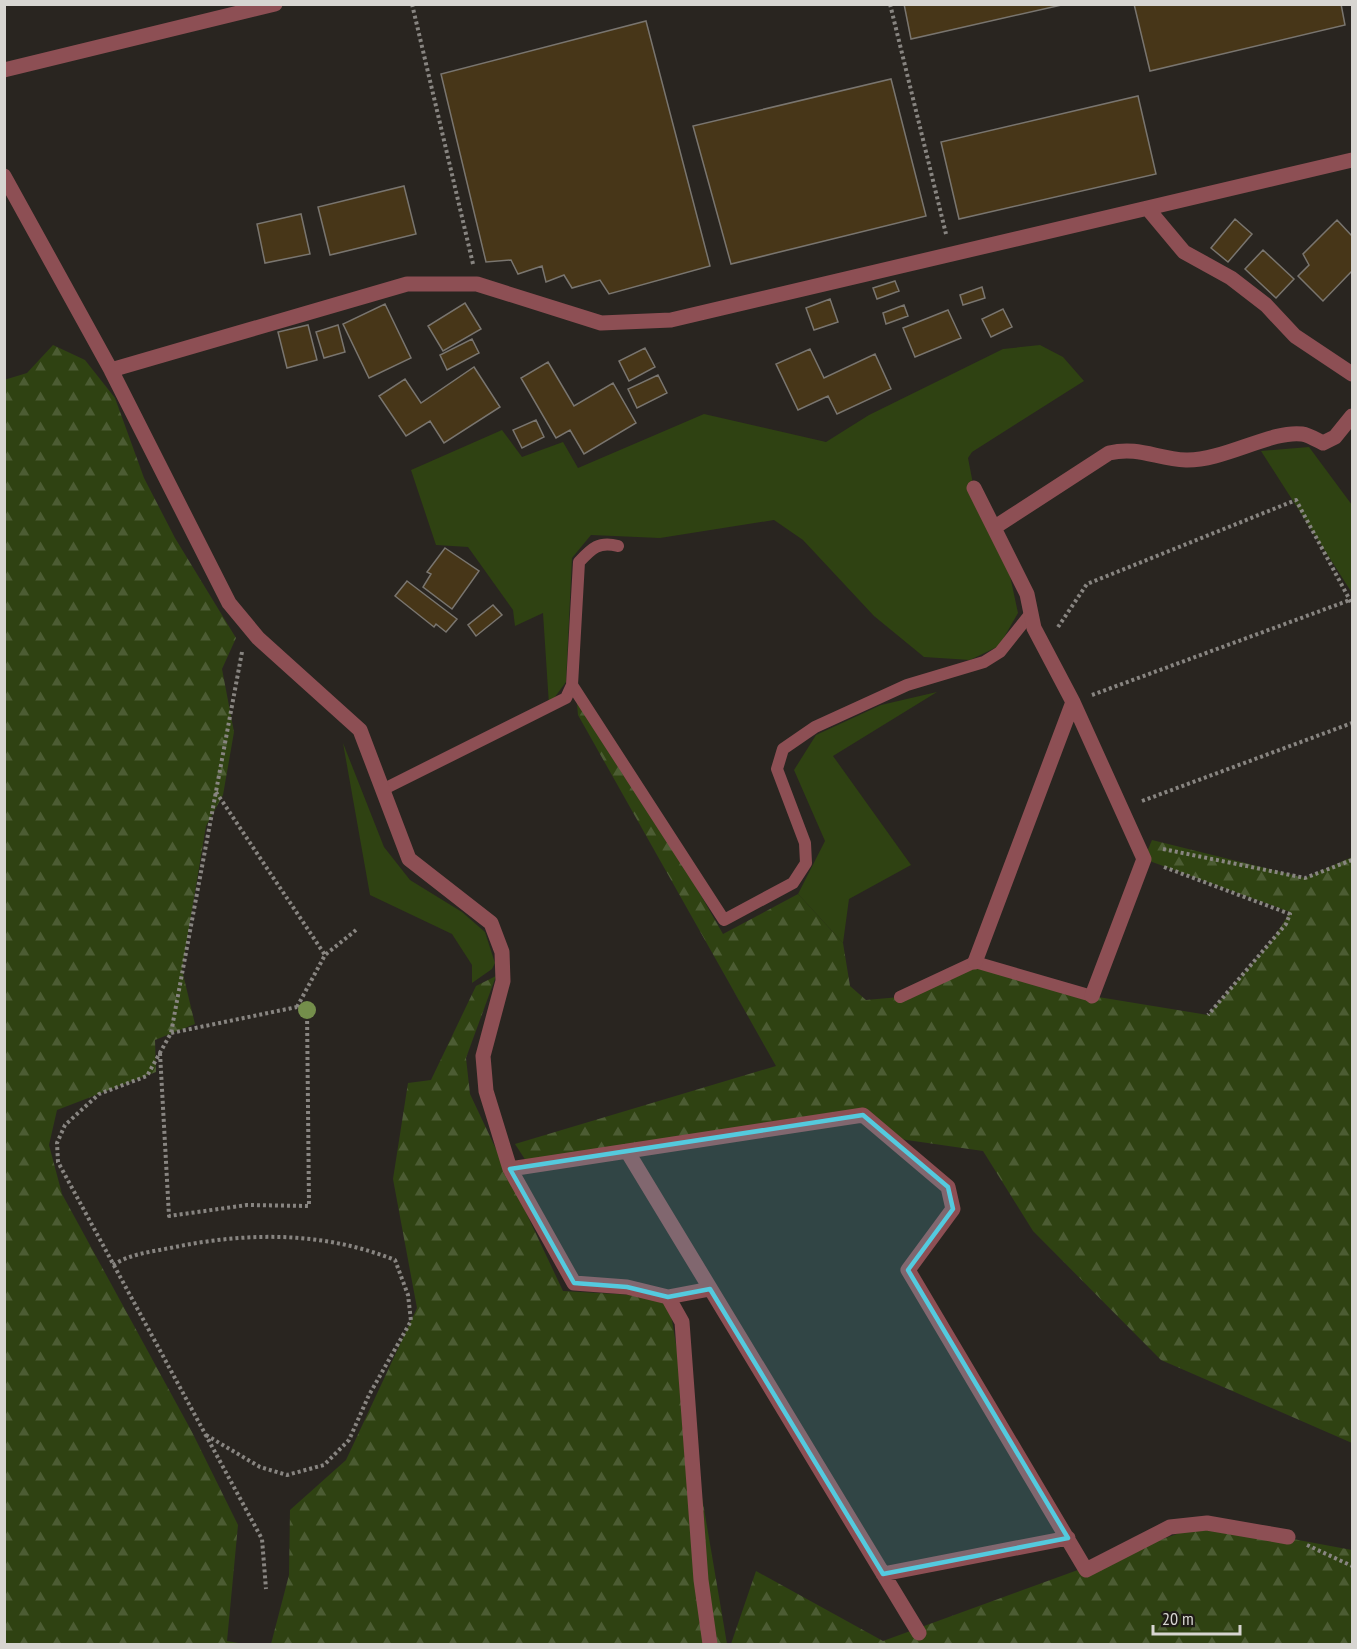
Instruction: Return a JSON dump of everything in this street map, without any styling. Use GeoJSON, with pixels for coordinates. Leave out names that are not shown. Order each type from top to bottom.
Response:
{"type":"FeatureCollection","features":[{"type":"Feature","properties":{"kind":"street"},"geometry":{"type":"LineString","coordinates":[[4,70],[275,4]]}},
{"type":"Feature","properties":{"kind":"street"},"geometry":{"type":"LineString","coordinates":[[111,370],[407,284],[477,284],[601,323],[671,320],[1353,160]]}},
{"type":"Feature","properties":{"kind":"street"},"geometry":{"type":"LineString","coordinates":[[4,176],[111,370],[229,603],[258,638],[360,730],[409,859],[491,922],[502,952],[503,981],[483,1056],[486,1091],[510,1170],[574,1283],[627,1287],[668,1297],[710,1289]]}},
{"type":"Feature","properties":{"kind":"street"},"geometry":{"type":"LineString","coordinates":[[1148,209],[1184,252],[1231,278],[1266,305],[1295,336],[1353,374]]}},
{"type":"Feature","properties":{"kind":"street"},"geometry":{"type":"LineString","coordinates":[[995,527],[1109,453],[1126,449],[1185,460],[1217,457],[1285,435],[1302,434],[1323,443],[1335,437],[1353,416]]}},
{"type":"Feature","properties":{"kind":"street"},"geometry":{"type":"LineString","coordinates":[[974,488],[1027,594],[1034,628],[1073,702],[1144,859],[1092,996]]}},
{"type":"Feature","properties":{"kind":"street"},"geometry":{"type":"LineString","coordinates":[[975,962],[1073,702]]}},
{"type":"Feature","properties":{"kind":"street"},"geometry":{"type":"LineString","coordinates":[[510,1170],[863,1115],[948,1187],[953,1209],[908,1270],[1086,1570],[1170,1527],[1207,1523],[1288,1537]]}},
{"type":"Feature","properties":{"kind":"street"},"geometry":{"type":"LineString","coordinates":[[627,1151],[919,1633]]}},
{"type":"Feature","properties":{"kind":"street"},"geometry":{"type":"LineString","coordinates":[[668,1297],[682,1322],[701,1581],[710,1644]]}},
{"type":"Feature","properties":{"kind":"street"},"geometry":{"type":"LineString","coordinates":[[883,1574],[1068,1538]]}},
{"type":"Feature","properties":{"kind":"lane"},"geometry":{"type":"LineString","coordinates":[[382,790],[566,698],[572,685],[579,562],[593,547],[605,543],[618,546]]}},
{"type":"Feature","properties":{"kind":"lane"},"geometry":{"type":"LineString","coordinates":[[572,685],[724,920],[793,883],[806,863],[805,843],[777,769],[783,749],[815,727],[907,685],[984,662],[1000,652],[1031,613]]}},
{"type":"Feature","properties":{"kind":"lane"},"geometry":{"type":"LineString","coordinates":[[900,997],[975,962],[1092,996]]}},
{"type":"Feature","properties":{"kind":"path"},"geometry":{"type":"LineString","coordinates":[[412,4],[477,284]]}},
{"type":"Feature","properties":{"kind":"path"},"geometry":{"type":"LineString","coordinates":[[890,4],[951,254]]}},
{"type":"Feature","properties":{"kind":"path"},"geometry":{"type":"LineString","coordinates":[[1044,648],[1087,584],[1296,500],[1351,602],[1073,702]]}},
{"type":"Feature","properties":{"kind":"path"},"geometry":{"type":"LineString","coordinates":[[247,625],[171,1034],[147,1076],[99,1094],[66,1125],[57,1143],[58,1162],[262,1539],[266,1589]]}},
{"type":"Feature","properties":{"kind":"path"},"geometry":{"type":"LineString","coordinates":[[1120,809],[1353,723]]}},
{"type":"Feature","properties":{"kind":"path"},"geometry":{"type":"LineString","coordinates":[[216,792],[325,955]]}},
{"type":"Feature","properties":{"kind":"path"},"geometry":{"type":"LineString","coordinates":[[1136,843],[1305,879],[1353,860]]}},
{"type":"Feature","properties":{"kind":"path"},"geometry":{"type":"LineString","coordinates":[[1144,859],[1290,914],[1286,924],[1208,1015]]}},
{"type":"Feature","properties":{"kind":"path"},"geometry":{"type":"LineString","coordinates":[[297,1006],[325,955],[356,930]]}},
{"type":"Feature","properties":{"kind":"path"},"geometry":{"type":"LineString","coordinates":[[160,1053],[169,1216],[247,1206],[309,1206],[307,1011],[297,1006],[171,1034]]}},
{"type":"Feature","properties":{"kind":"path"},"geometry":{"type":"LineString","coordinates":[[113,1265],[125,1257],[202,1242],[278,1235],[364,1248],[395,1260],[408,1295],[411,1321],[369,1395],[349,1440],[324,1465],[287,1475],[260,1467],[205,1435]]}},
{"type":"Feature","properties":{"kind":"path"},"geometry":{"type":"LineString","coordinates":[[1288,1537],[1353,1566]]}},
{"type":"Feature","properties":{"kind":"highlighted area"},"geometry":{"type":"Polygon","coordinates":[[[863,1115],[948,1187],[953,1209],[908,1270],[1068,1538],[883,1574],[710,1289],[668,1297],[627,1287],[574,1283],[510,1169],[863,1115]]]}},
{"type":"Feature","properties":{"kind":"green space"},"geometry":{"type":"Polygon","coordinates":[[[53,345],[85,360],[115,398],[144,478],[175,538],[236,638],[222,669],[234,732],[223,795],[206,826],[182,970],[195,1024],[155,1040],[156,1072],[57,1110],[49,1145],[62,1194],[192,1432],[238,1525],[227,1641],[244,1644],[5,1644],[4,380],[27,373],[53,345]]]}},
{"type":"Feature","properties":{"kind":"green space"},"geometry":{"type":"Polygon","coordinates":[[[1040,345],[1063,357],[1084,381],[972,452],[968,458],[973,484],[1009,571],[1018,613],[999,646],[970,660],[924,657],[874,616],[803,540],[774,520],[660,538],[591,535],[572,558],[566,682],[549,705],[543,613],[515,626],[513,610],[468,547],[436,545],[411,470],[502,430],[522,457],[563,442],[578,468],[704,414],[826,442],[869,415],[1003,349],[1040,345]]]}},
{"type":"Feature","properties":{"kind":"green space"},"geometry":{"type":"Polygon","coordinates":[[[1309,447],[1352,505],[1352,593],[1261,451],[1309,447]]]}},
{"type":"Feature","properties":{"kind":"green space"},"geometry":{"type":"Polygon","coordinates":[[[576,691],[648,803],[723,934],[798,894],[843,943],[850,986],[866,1000],[900,997],[973,963],[1092,996],[1208,1015],[1272,941],[1290,912],[1144,859],[1152,840],[1305,878],[1352,857],[1352,1443],[1161,1360],[1033,1231],[983,1151],[893,1138],[863,1115],[530,1167],[515,1144],[776,1066],[578,715],[576,691]]]}},
{"type":"Feature","properties":{"kind":"green space"},"geometry":{"type":"Polygon","coordinates":[[[937,692],[833,756],[911,865],[849,899],[843,943],[798,894],[825,841],[794,770],[816,735],[881,705],[937,692]]]}},
{"type":"Feature","properties":{"kind":"green space"},"geometry":{"type":"Polygon","coordinates":[[[343,743],[384,847],[410,880],[462,912],[485,932],[495,963],[492,969],[472,983],[472,965],[452,934],[370,895],[343,743]]]}},
{"type":"Feature","properties":{"kind":"green space"},"geometry":{"type":"Polygon","coordinates":[[[496,976],[466,1058],[470,1094],[563,1291],[668,1297],[727,1644],[271,1644],[289,1575],[290,1510],[346,1460],[417,1308],[393,1179],[408,1083],[431,1080],[476,986],[496,976]]]}},
{"type":"Feature","properties":{"kind":"green space"},"geometry":{"type":"Polygon","coordinates":[[[1207,1523],[1352,1550],[1352,1644],[731,1644],[756,1571],[883,1641],[1207,1523]]]}},
{"type":"Feature","properties":{"kind":"building"},"geometry":{"type":"Polygon","coordinates":[[[904,4],[1066,4],[911,39],[904,4]]]}},
{"type":"Feature","properties":{"kind":"building"},"geometry":{"type":"Polygon","coordinates":[[[1134,4],[1341,4],[1345,25],[1150,71],[1134,4]]]}},
{"type":"Feature","properties":{"kind":"building"},"geometry":{"type":"Polygon","coordinates":[[[646,21],[710,266],[609,294],[600,280],[572,288],[564,275],[546,282],[542,266],[518,274],[511,260],[486,262],[441,74],[646,21]]]}},
{"type":"Feature","properties":{"kind":"building"},"geometry":{"type":"Polygon","coordinates":[[[891,79],[926,216],[731,264],[693,126],[891,79]]]}},
{"type":"Feature","properties":{"kind":"building"},"geometry":{"type":"Polygon","coordinates":[[[1138,96],[1156,174],[959,219],[941,142],[1138,96]]]}},
{"type":"Feature","properties":{"kind":"building"},"geometry":{"type":"Polygon","coordinates":[[[404,186],[416,234],[330,255],[318,207],[404,186]]]}},
{"type":"Feature","properties":{"kind":"building"},"geometry":{"type":"Polygon","coordinates":[[[301,214],[310,254],[265,263],[257,224],[301,214]]]}},
{"type":"Feature","properties":{"kind":"building"},"geometry":{"type":"Polygon","coordinates":[[[1235,219],[1252,234],[1228,262],[1211,248],[1235,219]]]}},
{"type":"Feature","properties":{"kind":"building"},"geometry":{"type":"Polygon","coordinates":[[[1337,220],[1352,236],[1352,271],[1323,301],[1298,276],[1309,265],[1303,254],[1337,220]]]}},
{"type":"Feature","properties":{"kind":"building"},"geometry":{"type":"Polygon","coordinates":[[[1263,250],[1294,279],[1276,298],[1245,269],[1263,250]]]}},
{"type":"Feature","properties":{"kind":"building"},"geometry":{"type":"Polygon","coordinates":[[[895,281],[899,291],[877,299],[873,288],[895,281]]]}},
{"type":"Feature","properties":{"kind":"building"},"geometry":{"type":"Polygon","coordinates":[[[982,287],[985,298],[963,305],[960,295],[982,287]]]}},
{"type":"Feature","properties":{"kind":"building"},"geometry":{"type":"Polygon","coordinates":[[[830,299],[838,322],[814,330],[806,308],[830,299]]]}},
{"type":"Feature","properties":{"kind":"building"},"geometry":{"type":"Polygon","coordinates":[[[465,303],[481,329],[443,351],[428,326],[465,303]]]}},
{"type":"Feature","properties":{"kind":"building"},"geometry":{"type":"Polygon","coordinates":[[[385,304],[411,358],[369,378],[343,324],[385,304]]]}},
{"type":"Feature","properties":{"kind":"building"},"geometry":{"type":"Polygon","coordinates":[[[904,305],[908,316],[886,324],[883,313],[904,305]]]}},
{"type":"Feature","properties":{"kind":"building"},"geometry":{"type":"Polygon","coordinates":[[[1003,309],[1012,327],[991,337],[982,319],[1003,309]]]}},
{"type":"Feature","properties":{"kind":"building"},"geometry":{"type":"Polygon","coordinates":[[[948,310],[961,338],[915,357],[903,328],[948,310]]]}},
{"type":"Feature","properties":{"kind":"building"},"geometry":{"type":"Polygon","coordinates":[[[308,325],[317,360],[287,368],[278,332],[308,325]]]}},
{"type":"Feature","properties":{"kind":"building"},"geometry":{"type":"Polygon","coordinates":[[[338,325],[345,352],[324,358],[316,332],[338,325]]]}},
{"type":"Feature","properties":{"kind":"building"},"geometry":{"type":"Polygon","coordinates":[[[472,339],[479,353],[447,370],[440,355],[472,339]]]}},
{"type":"Feature","properties":{"kind":"building"},"geometry":{"type":"Polygon","coordinates":[[[645,348],[655,367],[629,381],[619,361],[645,348]]]}},
{"type":"Feature","properties":{"kind":"building"},"geometry":{"type":"Polygon","coordinates":[[[810,349],[824,378],[875,354],[891,389],[837,414],[828,396],[798,410],[776,364],[810,349]]]}},
{"type":"Feature","properties":{"kind":"building"},"geometry":{"type":"Polygon","coordinates":[[[548,362],[574,406],[613,383],[636,423],[584,454],[570,430],[556,438],[521,378],[548,362]]]}},
{"type":"Feature","properties":{"kind":"building"},"geometry":{"type":"Polygon","coordinates":[[[474,367],[500,407],[444,443],[430,421],[406,436],[379,396],[405,379],[421,403],[474,367]]]}},
{"type":"Feature","properties":{"kind":"building"},"geometry":{"type":"Polygon","coordinates":[[[658,375],[667,393],[637,408],[628,389],[658,375]]]}},
{"type":"Feature","properties":{"kind":"building"},"geometry":{"type":"Polygon","coordinates":[[[536,420],[544,437],[522,448],[513,430],[536,420]]]}},
{"type":"Feature","properties":{"kind":"building"},"geometry":{"type":"Polygon","coordinates":[[[445,548],[479,571],[452,609],[423,587],[431,574],[427,572],[445,548]]]}},
{"type":"Feature","properties":{"kind":"building"},"geometry":{"type":"Polygon","coordinates":[[[407,581],[457,619],[446,632],[436,624],[434,627],[395,596],[407,581]]]}},
{"type":"Feature","properties":{"kind":"building"},"geometry":{"type":"Polygon","coordinates":[[[493,605],[502,615],[476,636],[468,625],[493,605]]]}}]}
